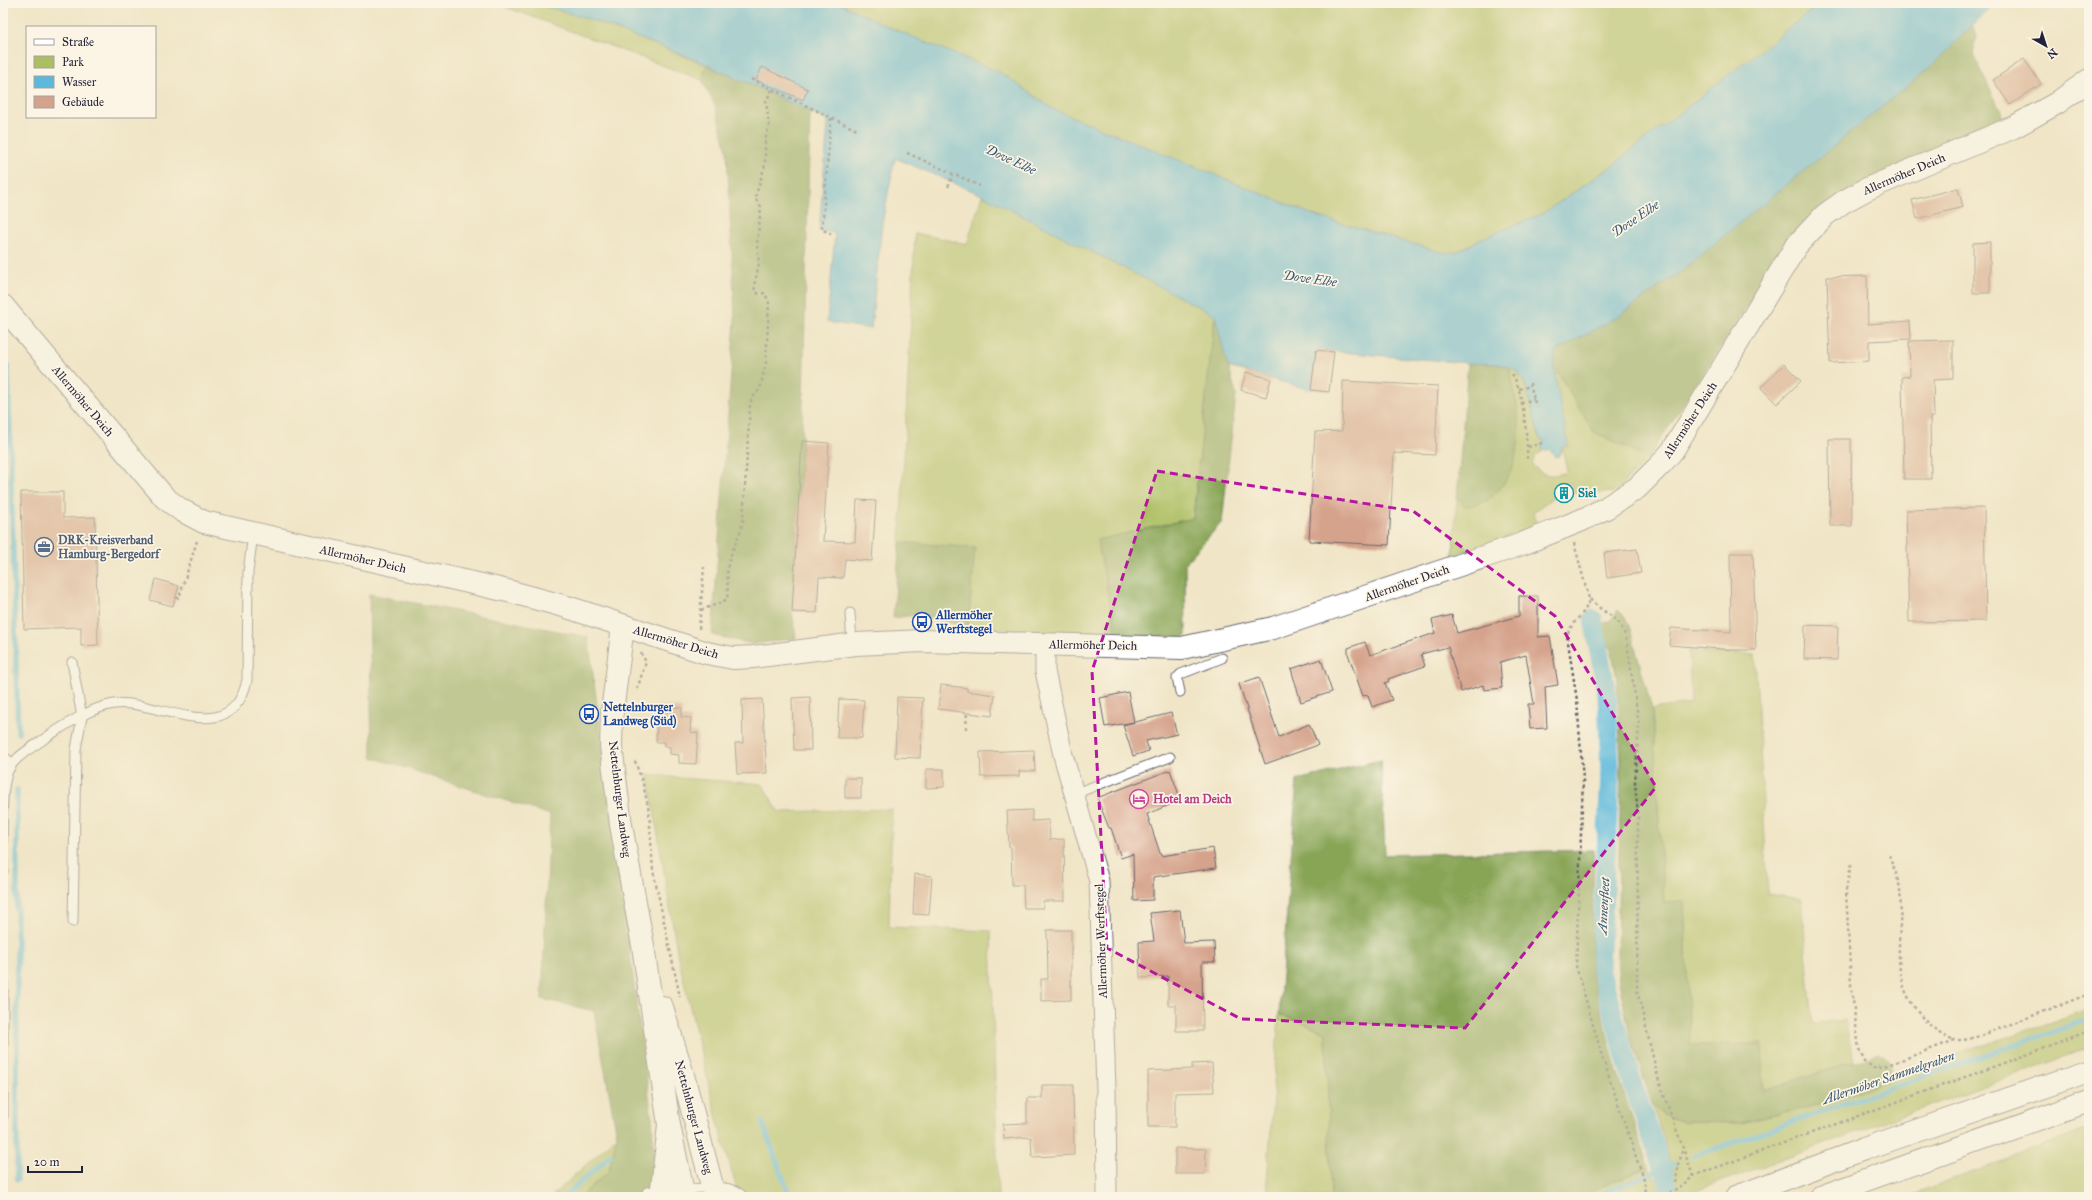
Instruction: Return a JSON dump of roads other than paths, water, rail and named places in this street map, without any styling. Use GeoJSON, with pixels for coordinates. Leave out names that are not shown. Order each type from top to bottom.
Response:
{"type":"FeatureCollection","features":[{"type":"Feature","properties":{"kind":"main road","name":"Allermöher Deich"},"geometry":{"type":"LineString","coordinates":[[3,306],[165,498],[181,510],[204,522],[508,591],[567,607],[707,653],[732,658],[753,657],[852,644],[923,641],[1182,648],[1273,628],[1516,546],[1569,526],[1623,498],[1661,464],[1684,434],[1796,246],[1825,215],[1843,202],[1867,189],[2014,127],[2057,103],[2089,80]]}},
{"type":"Feature","properties":{"kind":"main road","name":"Nettelnburger Landweg"},"geometry":{"type":"LineString","coordinates":[[623,626],[612,712],[611,746],[621,825],[643,946],[669,1125],[667,1193]]}},
{"type":"Feature","properties":{"kind":"main road","name":"Nettelnburger Landweg"},"geometry":{"type":"LineString","coordinates":[[643,946],[684,1075],[713,1192]]}},
{"type":"Feature","properties":{"kind":"main road"},"geometry":{"type":"LineString","coordinates":[[1736,1197],[1864,1149],[2089,1071]]}},
{"type":"Feature","properties":{"kind":"main road"},"geometry":{"type":"LineString","coordinates":[[1820,1197],[2089,1101]]}},
{"type":"Feature","properties":{"kind":"street","name":"Allermöher Werftstegel"},"geometry":{"type":"LineString","coordinates":[[1045,644],[1045,671],[1063,755],[1100,880],[1106,1089],[1107,1197]]}},
{"type":"Feature","properties":{"kind":"lane"},"geometry":{"type":"LineString","coordinates":[[3,871],[3,792],[6,778],[12,763],[48,737],[82,717],[103,707],[125,704],[206,719],[217,716],[236,704],[245,691],[247,680],[248,572],[253,534]]}},
{"type":"Feature","properties":{"kind":"lane"},"geometry":{"type":"LineString","coordinates":[[850,613],[852,644]]}},
{"type":"Feature","properties":{"kind":"lane"},"geometry":{"type":"LineString","coordinates":[[1180,692],[1177,678],[1181,674],[1222,658]]}},
{"type":"Feature","properties":{"kind":"lane"},"geometry":{"type":"LineString","coordinates":[[72,662],[82,717],[76,749],[73,922]]}},
{"type":"Feature","properties":{"kind":"lane"},"geometry":{"type":"LineString","coordinates":[[3,756],[12,763]]}},
{"type":"Feature","properties":{"kind":"lane"},"geometry":{"type":"LineString","coordinates":[[1074,794],[1170,757]]}},
{"type":"Feature","properties":{"kind":"lane"},"geometry":{"type":"LineString","coordinates":[[3,967],[3,1116]]}},
{"type":"Feature","properties":{"kind":"lane"},"geometry":{"type":"LineString","coordinates":[[667,1193],[736,1190],[744,1197]]}},
{"type":"Feature","properties":{"kind":"water","name":"Dove Elbe"},"geometry":{"type":"Polygon","coordinates":[[[535,3],[839,3],[891,28],[1001,73],[1053,109],[1316,216],[1444,253],[1456,252],[1492,234],[1542,214],[1605,171],[1821,3],[1995,3],[1928,69],[1681,271],[1622,314],[1556,351],[1553,364],[1568,446],[1562,447],[1559,456],[1555,457],[1550,449],[1543,451],[1541,445],[1544,444],[1543,440],[1540,440],[1525,384],[1518,372],[1509,367],[1498,364],[1468,363],[1317,350],[1311,390],[1228,367],[1215,315],[982,195],[895,158],[882,224],[871,329],[827,322],[835,233],[819,231],[828,125],[825,119],[745,81],[735,79],[731,74],[721,72],[714,67],[592,20],[535,3]]]}},
{"type":"Feature","properties":{"kind":"waterway"},"geometry":{"type":"LineString","coordinates":[[8,366],[18,733]]}},
{"type":"Feature","properties":{"kind":"waterway","name":"Annenfleet"},"geometry":{"type":"LineString","coordinates":[[1593,619],[1607,694],[1610,773],[1600,968],[1633,1085],[1668,1184]]}},
{"type":"Feature","properties":{"kind":"waterway"},"geometry":{"type":"LineString","coordinates":[[17,790],[17,1180]]}},
{"type":"Feature","properties":{"kind":"waterway","name":"Allermöher Sammelgraben"},"geometry":{"type":"LineString","coordinates":[[1694,1156],[2089,1019]]}},
{"type":"Feature","properties":{"kind":"waterway"},"geometry":{"type":"LineString","coordinates":[[762,1122],[790,1197]]}},
{"type":"Feature","properties":{"kind":"waterway","name":"Allermöher Sammelgraben"},"geometry":{"type":"LineString","coordinates":[[564,1197],[611,1155]]}},
{"type":"Feature","properties":{"kind":"waterway"},"geometry":{"type":"LineString","coordinates":[[1592,1197],[1674,1164]]}},
{"type":"Feature","properties":{"kind":"place","name":"Siel"},"geometry":{"type":"Point","coordinates":[1564,493]}},
{"type":"Feature","properties":{"kind":"place","name":"DRK-Kreisverband Hamburg-Bergedorf"},"geometry":{"type":"Point","coordinates":[44,547]}},
{"type":"Feature","properties":{"kind":"place","name":"Allermöher Werftstegel"},"geometry":{"type":"Point","coordinates":[922,622]}},
{"type":"Feature","properties":{"kind":"place","name":"Nettelnburger Landweg (Süd)"},"geometry":{"type":"Point","coordinates":[589,714]}},
{"type":"Feature","properties":{"kind":"place","name":"Hotel am Deich"},"geometry":{"type":"Point","coordinates":[1139,799]}}]}
